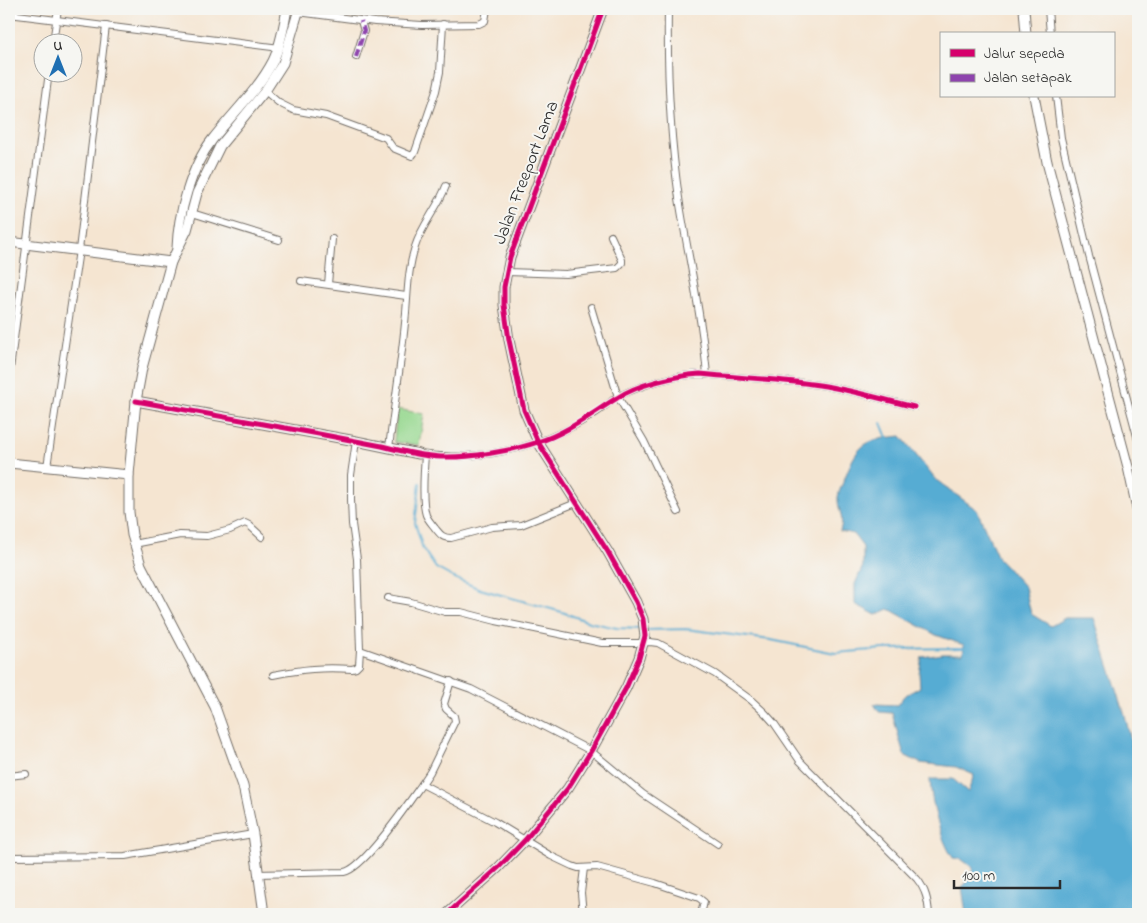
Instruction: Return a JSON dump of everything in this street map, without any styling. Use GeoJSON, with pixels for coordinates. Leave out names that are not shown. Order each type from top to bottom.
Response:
{"type":"FeatureCollection","features":[{"type":"Feature","properties":{"kind":"street"},"geometry":{"type":"LineString","coordinates":[[53,32],[58,9]]}},
{"type":"Feature","properties":{"kind":"street"},"geometry":{"type":"LineString","coordinates":[[264,914],[253,834],[243,786],[215,707],[141,565],[134,544],[129,512],[129,475],[136,401],[142,368],[171,262],[187,230],[197,193],[220,146],[265,92],[283,63],[282,48],[287,9]]}},
{"type":"Feature","properties":{"kind":"street"},"geometry":{"type":"LineString","coordinates":[[177,251],[178,228],[188,190],[198,165],[211,142],[262,79],[282,48],[299,10],[361,21],[422,25],[482,24],[485,21],[487,9]]}},
{"type":"Feature","properties":{"kind":"street","name":"Jalan Freeport Lama"},"geometry":{"type":"LineString","coordinates":[[603,9],[515,242],[504,287],[504,305],[508,340],[524,410],[538,442],[608,552],[636,602],[643,619],[644,640]]}},
{"type":"Feature","properties":{"kind":"street"},"geometry":{"type":"LineString","coordinates":[[668,9],[673,152],[703,330],[707,374]]}},
{"type":"Feature","properties":{"kind":"street"},"geometry":{"type":"LineString","coordinates":[[1024,9],[1026,32]]}},
{"type":"Feature","properties":{"kind":"street"},"geometry":{"type":"LineString","coordinates":[[1048,9],[1050,32]]}},
{"type":"Feature","properties":{"kind":"street"},"geometry":{"type":"LineString","coordinates":[[9,14],[282,48]]}},
{"type":"Feature","properties":{"kind":"street"},"geometry":{"type":"LineString","coordinates":[[356,58],[364,30],[361,21]]}},
{"type":"Feature","properties":{"kind":"street"},"geometry":{"type":"LineString","coordinates":[[265,92],[292,110],[326,116],[386,138],[393,148],[412,156],[436,91],[440,72],[443,24]]}},
{"type":"Feature","properties":{"kind":"street"},"geometry":{"type":"LineString","coordinates":[[47,467],[79,250],[106,26]]}},
{"type":"Feature","properties":{"kind":"street"},"geometry":{"type":"LineString","coordinates":[[9,377],[48,82]]}},
{"type":"Feature","properties":{"kind":"street"},"geometry":{"type":"LineString","coordinates":[[1034,98],[1047,162],[1128,467],[1138,513]]}},
{"type":"Feature","properties":{"kind":"street"},"geometry":{"type":"LineString","coordinates":[[1056,98],[1063,147],[1138,440]]}},
{"type":"Feature","properties":{"kind":"street"},"geometry":{"type":"LineString","coordinates":[[389,448],[406,320],[406,296],[410,266],[418,237],[427,218],[441,200],[446,186]]}},
{"type":"Feature","properties":{"kind":"street"},"geometry":{"type":"LineString","coordinates":[[192,213],[279,240]]}},
{"type":"Feature","properties":{"kind":"street"},"geometry":{"type":"LineString","coordinates":[[507,272],[566,274],[617,268],[622,263],[622,260],[611,236]]}},
{"type":"Feature","properties":{"kind":"street"},"geometry":{"type":"LineString","coordinates":[[328,284],[332,239]]}},
{"type":"Feature","properties":{"kind":"street"},"geometry":{"type":"LineString","coordinates":[[9,242],[171,262]]}},
{"type":"Feature","properties":{"kind":"street"},"geometry":{"type":"LineString","coordinates":[[301,281],[406,296]]}},
{"type":"Feature","properties":{"kind":"street"},"geometry":{"type":"LineString","coordinates":[[591,307],[618,397],[644,441],[678,512]]}},
{"type":"Feature","properties":{"kind":"street"},"geometry":{"type":"LineString","coordinates":[[136,401],[356,441],[422,455],[463,457],[538,442],[594,414],[618,397],[656,382],[689,375],[707,374],[774,379],[820,385],[914,407]]}},
{"type":"Feature","properties":{"kind":"street"},"geometry":{"type":"LineString","coordinates":[[273,675],[303,668],[356,668],[359,665],[357,558],[351,500],[351,475],[356,441]]}},
{"type":"Feature","properties":{"kind":"street"},"geometry":{"type":"LineString","coordinates":[[422,455],[426,511],[428,518],[444,538],[451,538],[492,527],[521,525],[576,503]]}},
{"type":"Feature","properties":{"kind":"street"},"geometry":{"type":"LineString","coordinates":[[9,463],[129,475]]}},
{"type":"Feature","properties":{"kind":"street"},"geometry":{"type":"LineString","coordinates":[[134,544],[180,535],[207,536],[230,530],[245,523],[262,537]]}},
{"type":"Feature","properties":{"kind":"street"},"geometry":{"type":"LineString","coordinates":[[388,598],[411,602],[445,612],[461,612],[597,642],[644,640],[663,645],[715,674],[751,700],[765,713],[800,761],[922,886],[927,898],[929,914]]}},
{"type":"Feature","properties":{"kind":"street"},"geometry":{"type":"LineString","coordinates":[[446,914],[498,868],[525,840],[568,788],[626,688],[644,640]]}},
{"type":"Feature","properties":{"kind":"street"},"geometry":{"type":"LineString","coordinates":[[360,650],[482,693],[591,751],[643,794],[718,844]]}},
{"type":"Feature","properties":{"kind":"street"},"geometry":{"type":"LineString","coordinates":[[258,874],[344,872],[353,869],[384,836],[430,772],[455,721],[454,716],[446,709],[444,704],[451,681]]}},
{"type":"Feature","properties":{"kind":"street"},"geometry":{"type":"LineString","coordinates":[[9,776],[26,774]]}},
{"type":"Feature","properties":{"kind":"street"},"geometry":{"type":"LineString","coordinates":[[422,784],[449,797],[572,866],[584,868],[597,867],[655,883],[699,898],[704,902],[701,914]]}},
{"type":"Feature","properties":{"kind":"street"},"geometry":{"type":"LineString","coordinates":[[9,857],[125,856],[253,834]]}},
{"type":"Feature","properties":{"kind":"street"},"geometry":{"type":"LineString","coordinates":[[583,914],[581,893],[584,868]]}},
{"type":"Feature","properties":{"kind":"green space"},"geometry":{"type":"Polygon","coordinates":[[[397,409],[424,414],[419,445],[394,442],[397,409]]]}},
{"type":"Feature","properties":{"kind":"water"},"geometry":{"type":"Polygon","coordinates":[[[901,436],[935,479],[977,510],[998,558],[1025,587],[1031,614],[1051,626],[1065,618],[1094,618],[1125,715],[1138,773],[1138,914],[966,914],[962,887],[970,879],[973,868],[961,859],[953,858],[948,850],[937,820],[930,779],[953,779],[968,792],[974,775],[956,767],[920,763],[904,755],[892,713],[879,712],[874,704],[897,705],[904,696],[920,687],[919,673],[922,657],[963,654],[964,645],[936,635],[889,609],[876,615],[855,604],[855,584],[863,566],[863,547],[853,534],[840,531],[842,521],[838,497],[855,455],[872,441],[901,436]]]}},
{"type":"Feature","properties":{"kind":"waterway"},"geometry":{"type":"LineString","coordinates":[[881,423],[888,440]]}},
{"type":"Feature","properties":{"kind":"waterway"},"geometry":{"type":"LineString","coordinates":[[420,483],[415,523],[423,549],[436,568],[480,589],[562,612],[589,622],[617,628],[642,629]]}},
{"type":"Feature","properties":{"kind":"waterway"},"geometry":{"type":"LineString","coordinates":[[647,630],[686,629],[771,640],[835,653],[884,649],[965,648]]}},
{"type":"Feature","properties":{"kind":"marked path"},"geometry":{"type":"LineString","coordinates":[[356,57],[364,31],[361,21]]}},
{"type":"Feature","properties":{"kind":"cycle path"},"geometry":{"type":"LineString","coordinates":[[447,914],[498,868],[525,840],[568,788],[626,688],[639,658],[645,636],[643,619],[636,602],[608,552],[538,442],[524,410],[509,340],[504,305],[504,287],[510,257],[603,9]]}},
{"type":"Feature","properties":{"kind":"cycle path"},"geometry":{"type":"LineString","coordinates":[[136,401],[441,457],[490,453],[538,442],[569,428],[635,389],[668,379],[690,375],[700,374],[819,385],[914,407]]}}]}
